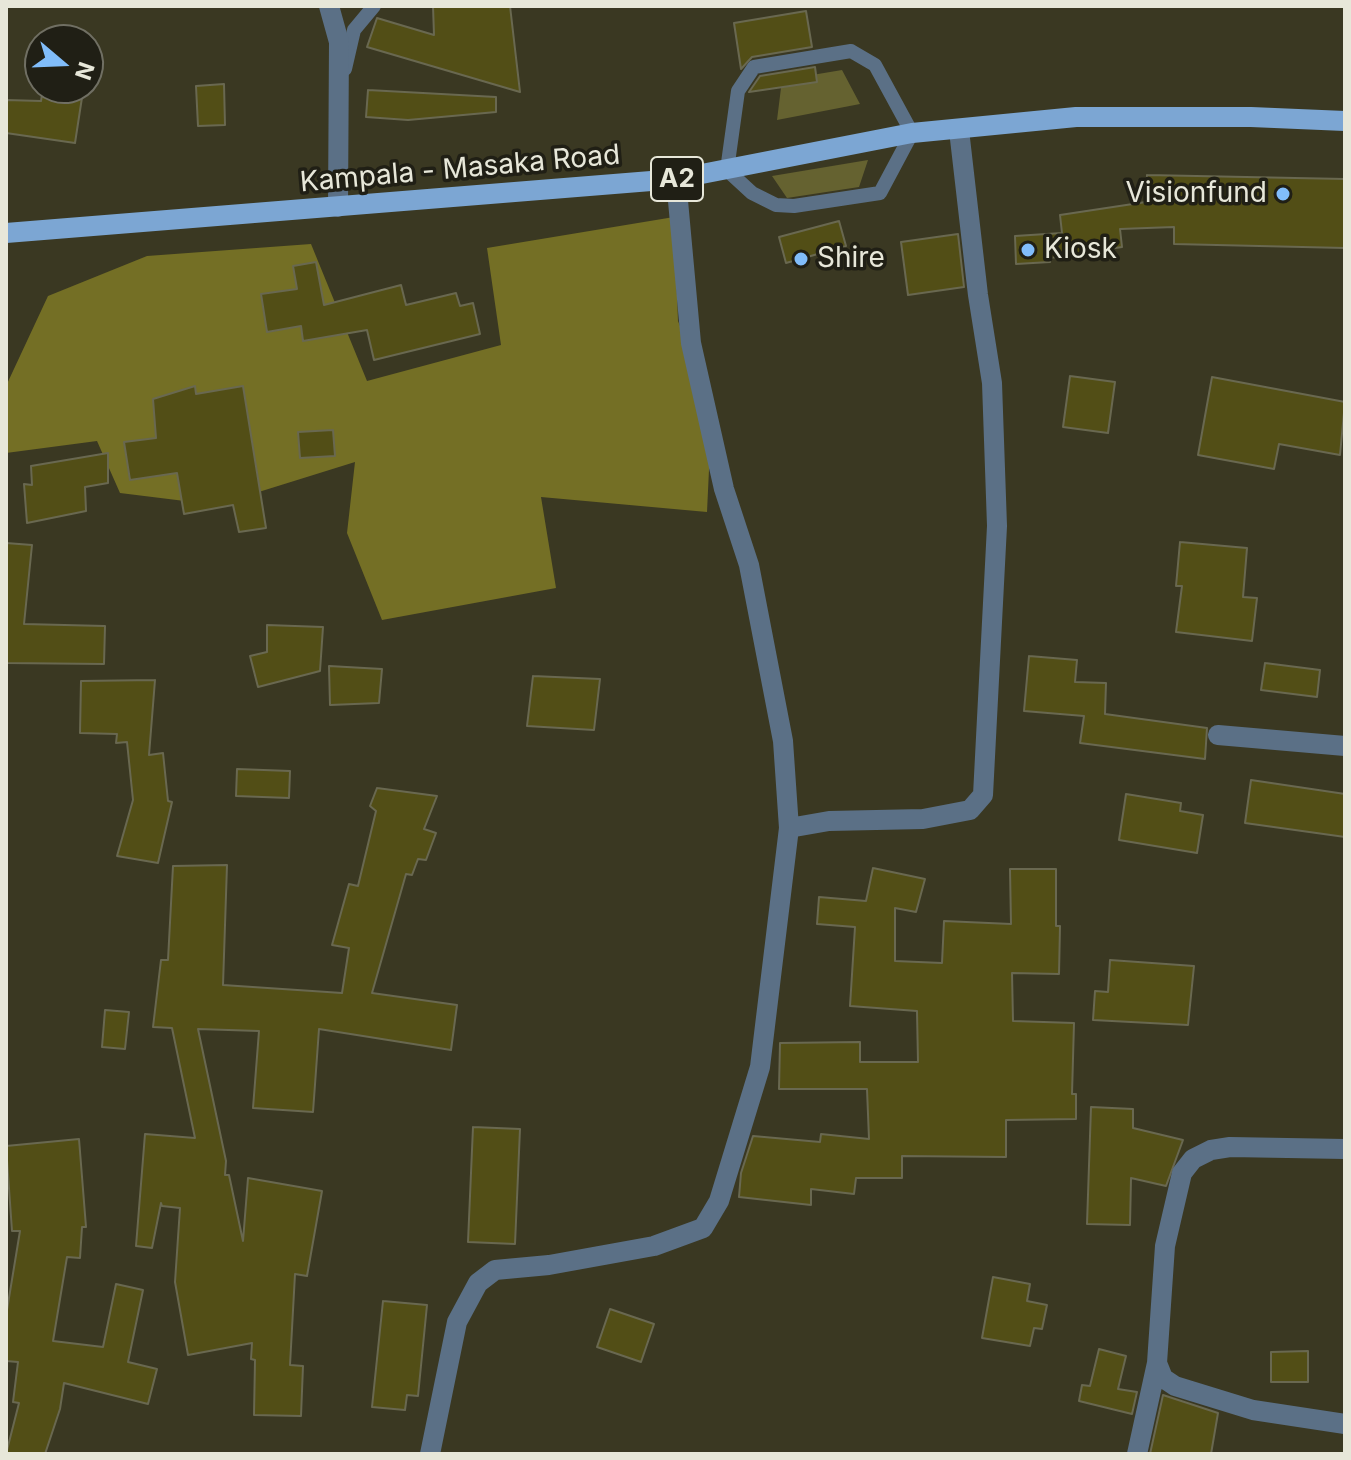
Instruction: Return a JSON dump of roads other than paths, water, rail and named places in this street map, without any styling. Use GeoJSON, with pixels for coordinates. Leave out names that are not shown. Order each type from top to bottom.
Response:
{"type":"FeatureCollection","features":[{"type":"Feature","properties":{"kind":"main road","name":"Kampala - Masaka Road"},"geometry":{"type":"LineString","coordinates":[[6,233],[676,179],[912,133],[1076,117],[1251,117],[1345,121]]}},
{"type":"Feature","properties":{"kind":"street"},"geometry":{"type":"LineString","coordinates":[[329,6],[339,42],[338,207]]}},
{"type":"Feature","properties":{"kind":"street"},"geometry":{"type":"LineString","coordinates":[[789,828],[829,821],[923,819],[970,810],[983,795],[997,526],[993,399],[959,130]]}},
{"type":"Feature","properties":{"kind":"street"},"geometry":{"type":"LineString","coordinates":[[430,1454],[457,1322],[478,1283],[503,1268],[549,1265],[654,1246],[703,1228],[719,1201],[760,1067],[789,828],[783,741],[749,565],[724,489],[691,343],[676,179]]}},
{"type":"Feature","properties":{"kind":"street"},"geometry":{"type":"LineString","coordinates":[[1218,735],[1345,746]]}},
{"type":"Feature","properties":{"kind":"street"},"geometry":{"type":"LineString","coordinates":[[1137,1454],[1157,1363],[1165,1246],[1182,1173],[1193,1159],[1211,1150],[1230,1147],[1345,1149]]}},
{"type":"Feature","properties":{"kind":"street"},"geometry":{"type":"LineString","coordinates":[[1157,1363],[1163,1378],[1175,1386],[1253,1410],[1345,1424]]}},
{"type":"Feature","properties":{"kind":"lane"},"geometry":{"type":"LineString","coordinates":[[340,89],[354,30],[374,6]]}},
{"type":"Feature","properties":{"kind":"lane"},"geometry":{"type":"LineString","coordinates":[[851,51],[875,65],[912,133],[880,193],[794,206],[776,205],[752,193],[727,170],[738,91],[754,67],[851,51]]}},
{"type":"Feature","properties":{"kind":"place","name":"Visionfund"},"geometry":{"type":"Point","coordinates":[1283,194]}},
{"type":"Feature","properties":{"kind":"place","name":"Kiosk"},"geometry":{"type":"Point","coordinates":[1028,250]}},
{"type":"Feature","properties":{"kind":"place","name":"Shire"},"geometry":{"type":"Point","coordinates":[801,259]}}]}
